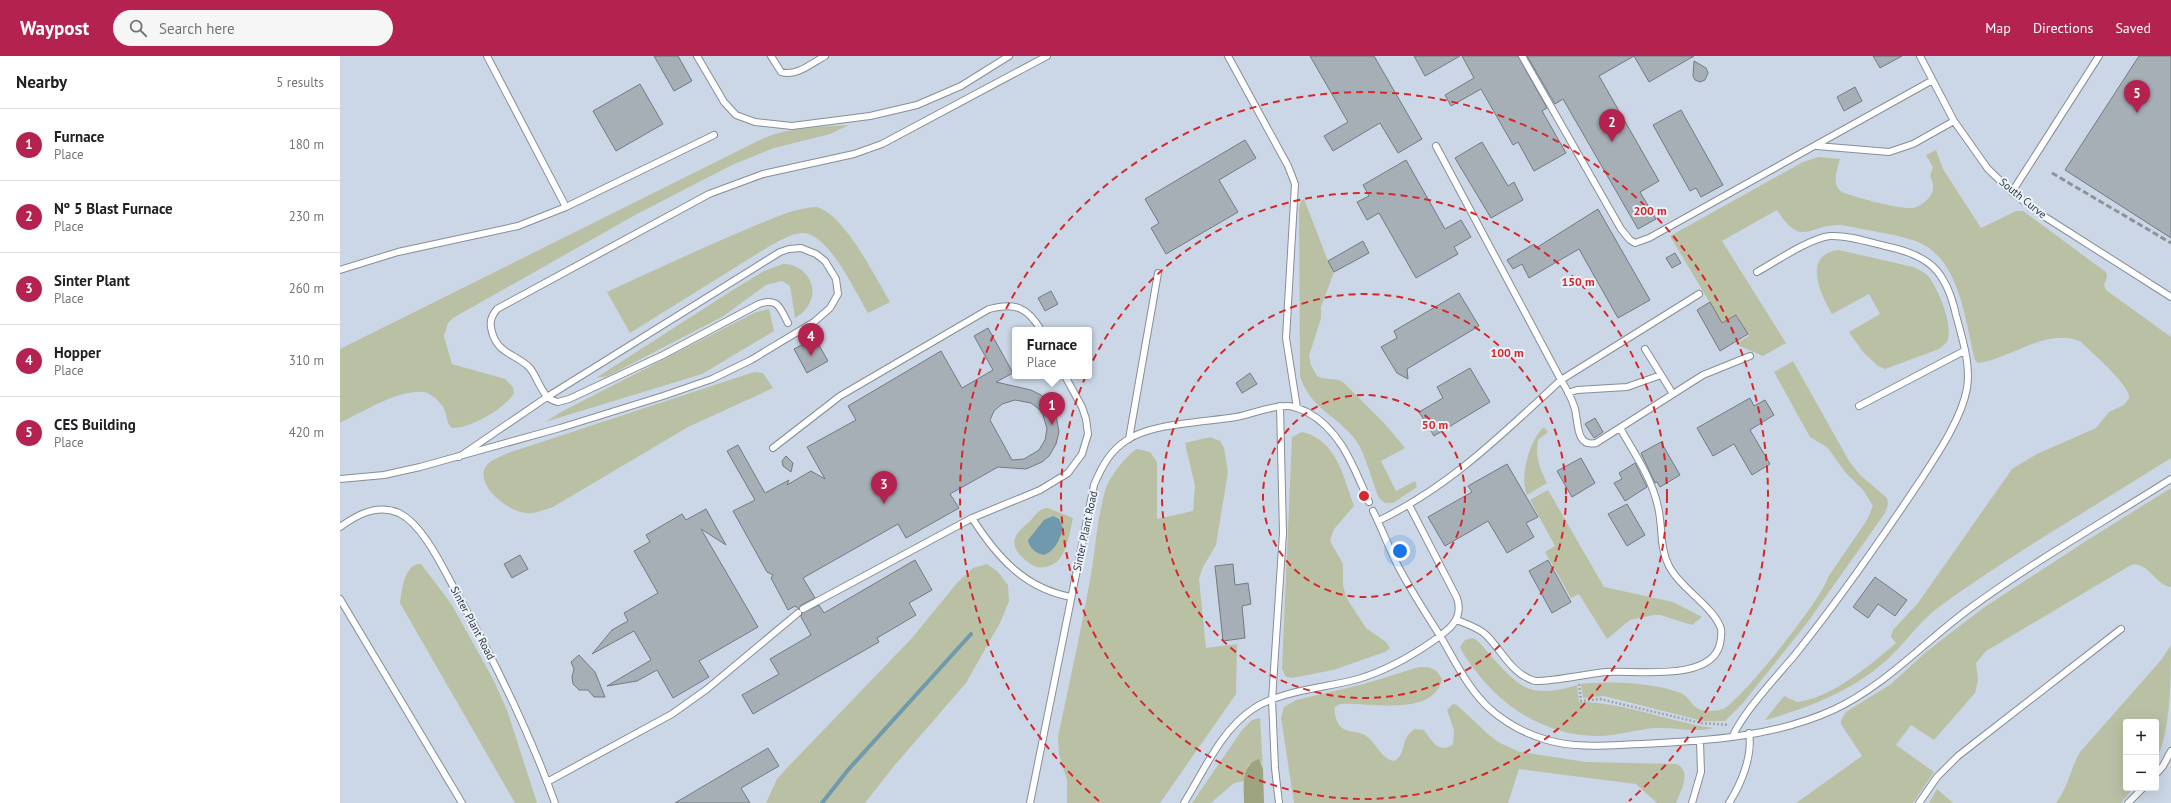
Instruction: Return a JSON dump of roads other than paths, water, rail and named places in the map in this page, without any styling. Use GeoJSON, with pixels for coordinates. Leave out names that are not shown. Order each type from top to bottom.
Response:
{"type":"FeatureCollection","features":[{"type":"Feature","properties":{"kind":"lane"},"geometry":{"type":"LineString","coordinates":[[487,56],[566,207]]}},
{"type":"Feature","properties":{"kind":"lane"},"geometry":{"type":"LineString","coordinates":[[697,56],[724,102],[736,115],[755,122],[792,126],[870,116],[917,105],[961,86],[1009,56]]}},
{"type":"Feature","properties":{"kind":"lane"},"geometry":{"type":"LineString","coordinates":[[771,56],[781,72],[785,73],[796,72],[825,56]]}},
{"type":"Feature","properties":{"kind":"lane"},"geometry":{"type":"LineString","coordinates":[[788,323],[776,303],[766,302],[663,355],[569,399],[558,402],[547,397],[529,367],[500,348],[496,343],[490,325],[490,318],[497,309],[709,194],[763,174],[854,154],[882,144],[1047,56]]}},
{"type":"Feature","properties":{"kind":"lane"},"geometry":{"type":"LineString","coordinates":[[1228,56],[1288,166],[1295,184],[1286,338],[1297,408]]}},
{"type":"Feature","properties":{"kind":"lane"},"geometry":{"type":"LineString","coordinates":[[1522,56],[1621,229],[1630,240],[1635,243],[1649,238],[1817,146],[1931,81]]}},
{"type":"Feature","properties":{"kind":"lane","name":"South Curve"},"geometry":{"type":"LineString","coordinates":[[1920,56],[1931,81],[1977,156],[2012,192],[2061,228],[2171,297]]}},
{"type":"Feature","properties":{"kind":"lane"},"geometry":{"type":"LineString","coordinates":[[2012,192],[2099,56]]}},
{"type":"Feature","properties":{"kind":"lane"},"geometry":{"type":"LineString","coordinates":[[1817,146],[1889,152],[1913,144],[1954,120]]}},
{"type":"Feature","properties":{"kind":"lane"},"geometry":{"type":"LineString","coordinates":[[340,270],[398,252],[518,226],[566,207],[714,135]]}},
{"type":"Feature","properties":{"kind":"lane"},"geometry":{"type":"LineString","coordinates":[[1436,146],[1568,393],[1576,412],[1579,435],[1583,441],[1591,444],[1596,443],[1703,375],[1750,356]]}},
{"type":"Feature","properties":{"kind":"lane"},"geometry":{"type":"LineString","coordinates":[[1733,736],[1739,726],[1813,632],[1875,546],[1935,458],[1957,416],[1966,394],[1968,374],[1955,308],[1943,279],[1929,263],[1907,250],[1843,237],[1827,237],[1810,243],[1757,272]]}},
{"type":"Feature","properties":{"kind":"lane"},"geometry":{"type":"LineString","coordinates":[[340,480],[384,475],[459,457],[663,396],[712,379],[774,348],[824,314],[835,302],[838,286],[836,279],[825,261],[809,250],[789,249],[780,252],[547,397],[459,457]]}},
{"type":"Feature","properties":{"kind":"lane"},"geometry":{"type":"LineString","coordinates":[[1128,439],[1158,273]]}},
{"type":"Feature","properties":{"kind":"lane"},"geometry":{"type":"LineString","coordinates":[[1378,521],[1409,505],[1455,474],[1561,380],[1699,294]]}},
{"type":"Feature","properties":{"kind":"lane"},"geometry":{"type":"LineString","coordinates":[[773,448],[840,396],[989,309],[1002,305],[1013,305],[1021,308],[1031,316],[1039,327]]}},
{"type":"Feature","properties":{"kind":"lane"},"geometry":{"type":"LineString","coordinates":[[1645,349],[1673,394]]}},
{"type":"Feature","properties":{"kind":"lane"},"geometry":{"type":"LineString","coordinates":[[1859,406],[1964,351]]}},
{"type":"Feature","properties":{"kind":"lane"},"geometry":{"type":"LineString","coordinates":[[1568,393],[1577,390],[1627,387],[1661,375]]}},
{"type":"Feature","properties":{"kind":"lane"},"geometry":{"type":"LineString","coordinates":[[547,782],[672,714],[707,689],[801,611],[972,518],[1045,487],[1062,478],[1077,461],[1087,440],[1086,420],[1066,379]]}},
{"type":"Feature","properties":{"kind":"lane"},"geometry":{"type":"LineString","coordinates":[[1279,803],[1272,700],[1282,533],[1280,406]]}},
{"type":"Feature","properties":{"kind":"lane","name":"Sinter Plant Road"},"geometry":{"type":"LineString","coordinates":[[1030,803],[1094,485],[1106,460],[1116,449],[1128,439],[1144,432],[1235,417],[1280,406],[1297,408],[1317,418],[1331,430],[1349,457],[1369,502]]}},
{"type":"Feature","properties":{"kind":"lane"},"geometry":{"type":"LineString","coordinates":[[1457,620],[1483,633],[1515,671],[1526,678],[1546,681],[1608,672],[1696,668],[1713,657],[1718,649],[1721,638],[1721,630],[1715,616],[1680,582],[1669,566],[1663,552],[1659,507],[1653,488],[1620,428]]}},
{"type":"Feature","properties":{"kind":"lane"},"geometry":{"type":"LineString","coordinates":[[1374,511],[1398,566],[1462,674],[1488,707],[1500,717],[1530,734],[1560,743],[1589,745],[1700,741],[1750,733],[1813,719],[1859,696],[1895,672],[1958,617],[1994,591],[2171,479]]}},
{"type":"Feature","properties":{"kind":"lane"},"geometry":{"type":"LineString","coordinates":[[1184,803],[1230,731],[1254,708],[1272,700],[1358,679],[1378,672],[1406,659],[1440,636],[1457,620],[1460,610],[1457,598],[1409,505]]}},
{"type":"Feature","properties":{"kind":"lane","name":"Sinter Plant Road"},"geometry":{"type":"LineString","coordinates":[[340,527],[362,514],[378,509],[400,514],[416,527],[448,577],[497,669],[555,803]]}},
{"type":"Feature","properties":{"kind":"lane"},"geometry":{"type":"LineString","coordinates":[[972,518],[995,549],[1023,577],[1037,587],[1052,593],[1071,597]]}},
{"type":"Feature","properties":{"kind":"lane"},"geometry":{"type":"LineString","coordinates":[[340,599],[462,803]]}},
{"type":"Feature","properties":{"kind":"lane"},"geometry":{"type":"LineString","coordinates":[[1919,803],[1937,777],[1958,756],[2121,629]]}},
{"type":"Feature","properties":{"kind":"lane"},"geometry":{"type":"LineString","coordinates":[[1729,803],[1742,778],[1750,745],[1750,733]]}},
{"type":"Feature","properties":{"kind":"lane"},"geometry":{"type":"LineString","coordinates":[[1692,803],[1701,772],[1700,741]]}},
{"type":"Feature","properties":{"kind":"lane"},"geometry":{"type":"LineString","coordinates":[[2159,771],[2171,751]]}},
{"type":"Feature","properties":{"kind":"lane"},"geometry":{"type":"LineString","coordinates":[[2128,803],[2140,791]]}},
{"type":"Feature","properties":{"kind":"water"},"geometry":{"type":"Polygon","coordinates":[[[1053,516],[1059,519],[1063,528],[1059,541],[1054,548],[1043,555],[1033,550],[1028,540],[1044,520],[1053,516]]]}},
{"type":"Feature","properties":{"kind":"waterway"},"geometry":{"type":"LineString","coordinates":[[822,803],[848,770],[971,634]]}},
{"type":"Feature","properties":{"kind":"railway"},"geometry":{"type":"LineString","coordinates":[[2052,173],[2171,243]]}},
{"type":"Feature","properties":{"kind":"place","name":"CES Building"},"geometry":{"type":"Point","coordinates":[2137,113]}},
{"type":"Feature","properties":{"kind":"place","name":"Nº 5 Blast Furnace"},"geometry":{"type":"Point","coordinates":[1612,142]}},
{"type":"Feature","properties":{"kind":"place","name":"Hopper"},"geometry":{"type":"Point","coordinates":[811,356]}},
{"type":"Feature","properties":{"kind":"place","name":"Furnace"},"geometry":{"type":"Point","coordinates":[1052,425]}},
{"type":"Feature","properties":{"kind":"place","name":"Sinter Plant"},"geometry":{"type":"Point","coordinates":[884,504]}}]}
